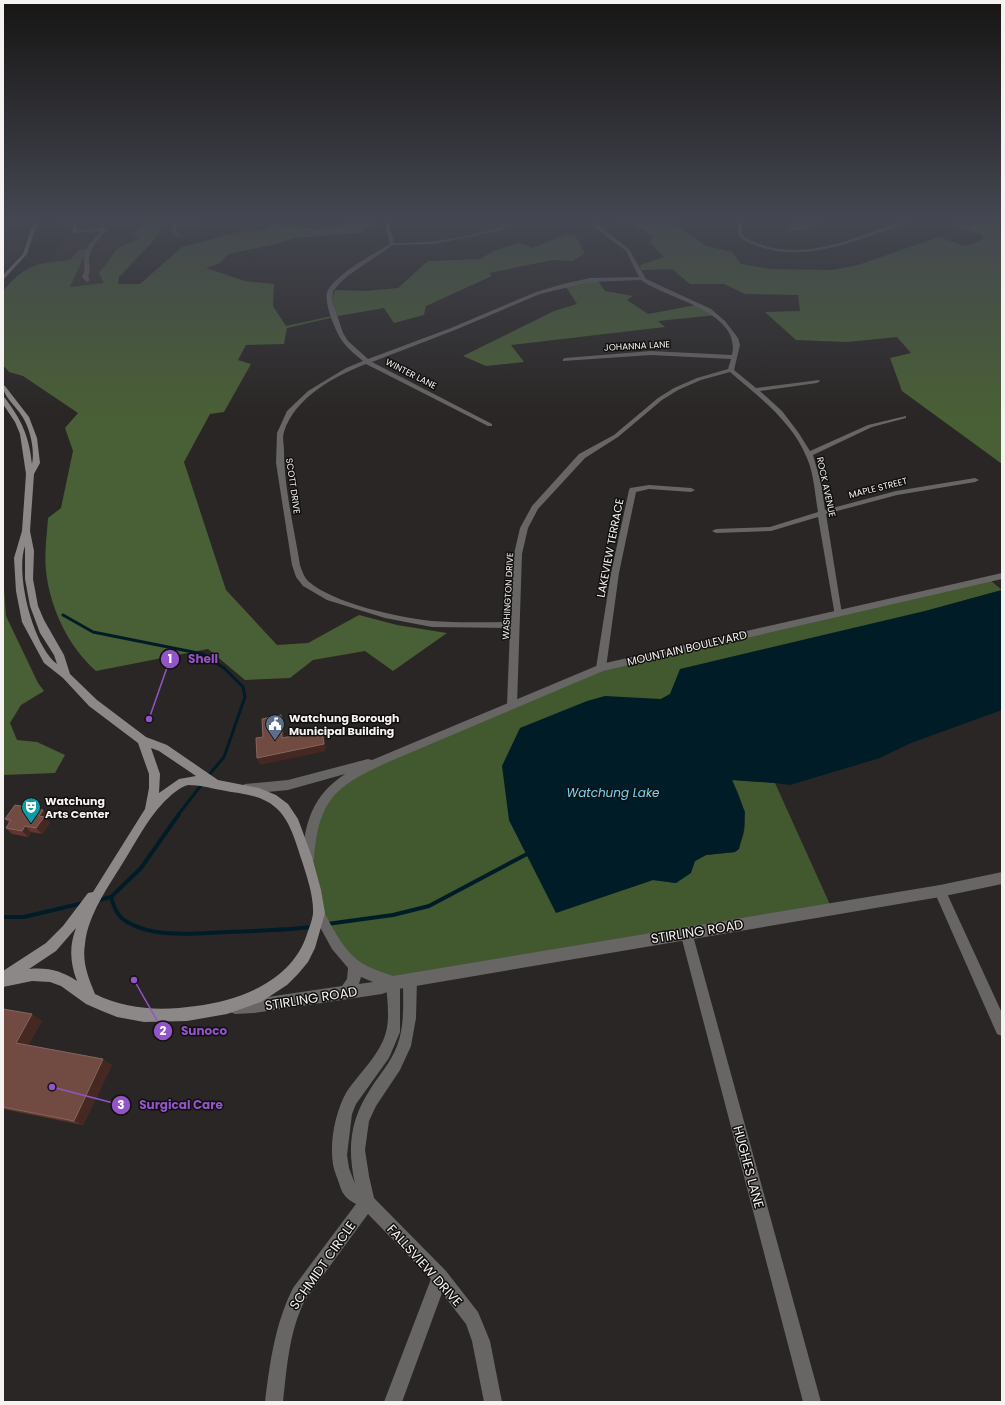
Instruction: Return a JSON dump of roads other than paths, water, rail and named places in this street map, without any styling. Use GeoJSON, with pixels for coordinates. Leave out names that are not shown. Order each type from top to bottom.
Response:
{"type":"FeatureCollection","features":[{"type":"Feature","properties":{"kind":"main road"},"geometry":{"type":"LineString","coordinates":[[3,387],[21,410],[32,431],[36,463],[30,474]]}},
{"type":"Feature","properties":{"kind":"main road"},"geometry":{"type":"LineString","coordinates":[[3,399],[17,418],[22,429],[27,449],[27,464],[30,474],[26,531],[18,558],[18,578],[23,607],[33,636],[47,661],[66,675],[88,698],[142,740],[163,748],[197,776],[220,786],[245,788],[272,798],[284,808],[295,824],[303,850],[308,859],[319,914],[314,934],[303,959],[282,981],[274,987],[252,998],[228,1007],[172,1016],[148,1016],[117,1010],[91,999],[62,980],[50,975],[3,979]]}},
{"type":"Feature","properties":{"kind":"main road"},"geometry":{"type":"LineString","coordinates":[[26,531],[30,551],[29,579],[34,606],[45,633],[59,655],[66,675]]}},
{"type":"Feature","properties":{"kind":"main road"},"geometry":{"type":"LineString","coordinates":[[142,740],[153,764],[156,781],[149,813]]}},
{"type":"Feature","properties":{"kind":"main road"},"geometry":{"type":"LineString","coordinates":[[3,979],[51,947],[78,924],[149,813],[161,797],[171,788],[197,776]]}},
{"type":"Feature","properties":{"kind":"main road"},"geometry":{"type":"LineString","coordinates":[[78,924],[77,953],[81,976],[91,999]]}},
{"type":"Feature","properties":{"kind":"street","name":"WINTER LANE"},"geometry":{"type":"LineString","coordinates":[[337,284],[330,291],[329,300],[346,342],[368,362],[490,425]]}},
{"type":"Feature","properties":{"kind":"street","name":"SCOTT DRIVE"},"geometry":{"type":"LineString","coordinates":[[515,625],[433,624],[400,619],[320,593],[305,583],[299,575],[296,565],[280,463],[280,433],[289,412],[310,392],[348,369],[544,291],[575,284]]}},
{"type":"Feature","properties":{"kind":"street"},"geometry":{"type":"LineString","coordinates":[[651,284],[699,305],[716,315],[723,322],[735,338],[737,345],[731,370]]}},
{"type":"Feature","properties":{"kind":"street","name":"JOHANNA LANE"},"geometry":{"type":"LineString","coordinates":[[565,360],[651,353],[734,357]]}},
{"type":"Feature","properties":{"kind":"street","name":"ROCK AVENUE"},"geometry":{"type":"LineString","coordinates":[[731,370],[780,412],[796,432],[809,454],[818,483],[838,614]]}},
{"type":"Feature","properties":{"kind":"street","name":"WASHINGTON DRIVE"},"geometry":{"type":"LineString","coordinates":[[512,705],[518,554],[524,528],[535,508],[582,456],[616,436],[641,413],[660,399],[676,389],[699,379],[731,370]]}},
{"type":"Feature","properties":{"kind":"street"},"geometry":{"type":"LineString","coordinates":[[755,390],[817,381]]}},
{"type":"Feature","properties":{"kind":"street"},"geometry":{"type":"LineString","coordinates":[[809,454],[870,426],[904,417]]}},
{"type":"Feature","properties":{"kind":"street","name":"MAPLE STREET"},"geometry":{"type":"LineString","coordinates":[[716,531],[771,529],[822,513],[896,493],[975,480]]}},
{"type":"Feature","properties":{"kind":"street","name":"LAKEVIEW TERRACE"},"geometry":{"type":"LineString","coordinates":[[601,668],[615,572],[633,490],[649,487],[691,490]]}},
{"type":"Feature","properties":{"kind":"street","name":"MOUNTAIN BOULEVARD"},"geometry":{"type":"LineString","coordinates":[[308,859],[312,823],[325,798],[331,790],[345,779],[385,759],[601,668],[1002,576]]}},
{"type":"Feature","properties":{"kind":"street","name":"MOUNTAIN BOULEVARD"},"geometry":{"type":"LineString","coordinates":[[245,788],[288,784],[385,759]]}},
{"type":"Feature","properties":{"kind":"street","name":"STIRLING ROAD"},"geometry":{"type":"LineString","coordinates":[[228,1007],[254,1006],[382,987],[393,983],[686,932],[940,891],[1002,878]]}},
{"type":"Feature","properties":{"kind":"street"},"geometry":{"type":"LineString","coordinates":[[940,891],[1002,1028]]}},
{"type":"Feature","properties":{"kind":"street","name":"STIRLING ROAD"},"geometry":{"type":"LineString","coordinates":[[319,914],[337,947],[354,965],[368,973],[393,983]]}},
{"type":"Feature","properties":{"kind":"street","name":"HUGHES LANE"},"geometry":{"type":"LineString","coordinates":[[686,932],[812,1402]]}},
{"type":"Feature","properties":{"kind":"street"},"geometry":{"type":"LineString","coordinates":[[346,992],[354,982],[354,965]]}},
{"type":"Feature","properties":{"kind":"street"},"geometry":{"type":"LineString","coordinates":[[367,1202],[358,1156],[359,1131],[362,1116],[368,1102],[395,1064],[406,1042],[409,1031],[410,980]]}},
{"type":"Feature","properties":{"kind":"street","name":"FALLSVIEW DRIVE"},"geometry":{"type":"LineString","coordinates":[[393,983],[393,1032],[384,1053],[351,1099],[345,1114],[339,1155],[341,1168],[351,1193],[367,1202],[440,1277],[463,1305],[476,1329],[486,1358],[493,1402]]}},
{"type":"Feature","properties":{"kind":"street","name":"SCHMIDT CIRCLE"},"geometry":{"type":"LineString","coordinates":[[274,1402],[284,1329],[293,1304],[367,1202]]}},
{"type":"Feature","properties":{"kind":"street"},"geometry":{"type":"LineString","coordinates":[[393,1402],[440,1277]]}},
{"type":"Feature","properties":{"kind":"water","name":"Watchung Lake"},"geometry":{"type":"Polygon","coordinates":[[[1002,590],[1002,710],[911,743],[880,758],[790,785],[732,780],[745,812],[744,829],[739,849],[735,852],[706,855],[695,861],[691,873],[676,883],[653,880],[556,913],[509,820],[502,766],[520,728],[587,701],[605,696],[661,699],[670,694],[680,669],[929,610],[1002,590]]]}},
{"type":"Feature","properties":{"kind":"waterway"},"geometry":{"type":"LineString","coordinates":[[63,615],[93,632],[203,654],[224,668],[243,687],[245,697],[224,757],[208,776]]}},
{"type":"Feature","properties":{"kind":"waterway"},"geometry":{"type":"LineString","coordinates":[[178,815],[202,784]]}},
{"type":"Feature","properties":{"kind":"waterway"},"geometry":{"type":"LineString","coordinates":[[111,897],[141,868],[179,814]]}},
{"type":"Feature","properties":{"kind":"waterway"},"geometry":{"type":"LineString","coordinates":[[327,924],[393,915],[429,906],[527,854]]}},
{"type":"Feature","properties":{"kind":"waterway"},"geometry":{"type":"LineString","coordinates":[[99,900],[111,897]]}},
{"type":"Feature","properties":{"kind":"waterway"},"geometry":{"type":"LineString","coordinates":[[111,897],[116,911],[124,920],[138,927],[164,933],[190,934],[312,927]]}},
{"type":"Feature","properties":{"kind":"waterway"},"geometry":{"type":"LineString","coordinates":[[3,917],[24,917],[83,903]]}},
{"type":"Feature","properties":{"kind":"place","name":"Shell"},"geometry":{"type":"Point","coordinates":[149,719]}},
{"type":"Feature","properties":{"kind":"place","name":"Watchung Borough Municipal Building"},"geometry":{"type":"Point","coordinates":[275,741]}},
{"type":"Feature","properties":{"kind":"place","name":"Watchung Arts Center"},"geometry":{"type":"Point","coordinates":[31,824]}},
{"type":"Feature","properties":{"kind":"place","name":"Sunoco"},"geometry":{"type":"Point","coordinates":[134,980]}},
{"type":"Feature","properties":{"kind":"place","name":"Surgical Care"},"geometry":{"type":"Point","coordinates":[52,1087]}}]}
